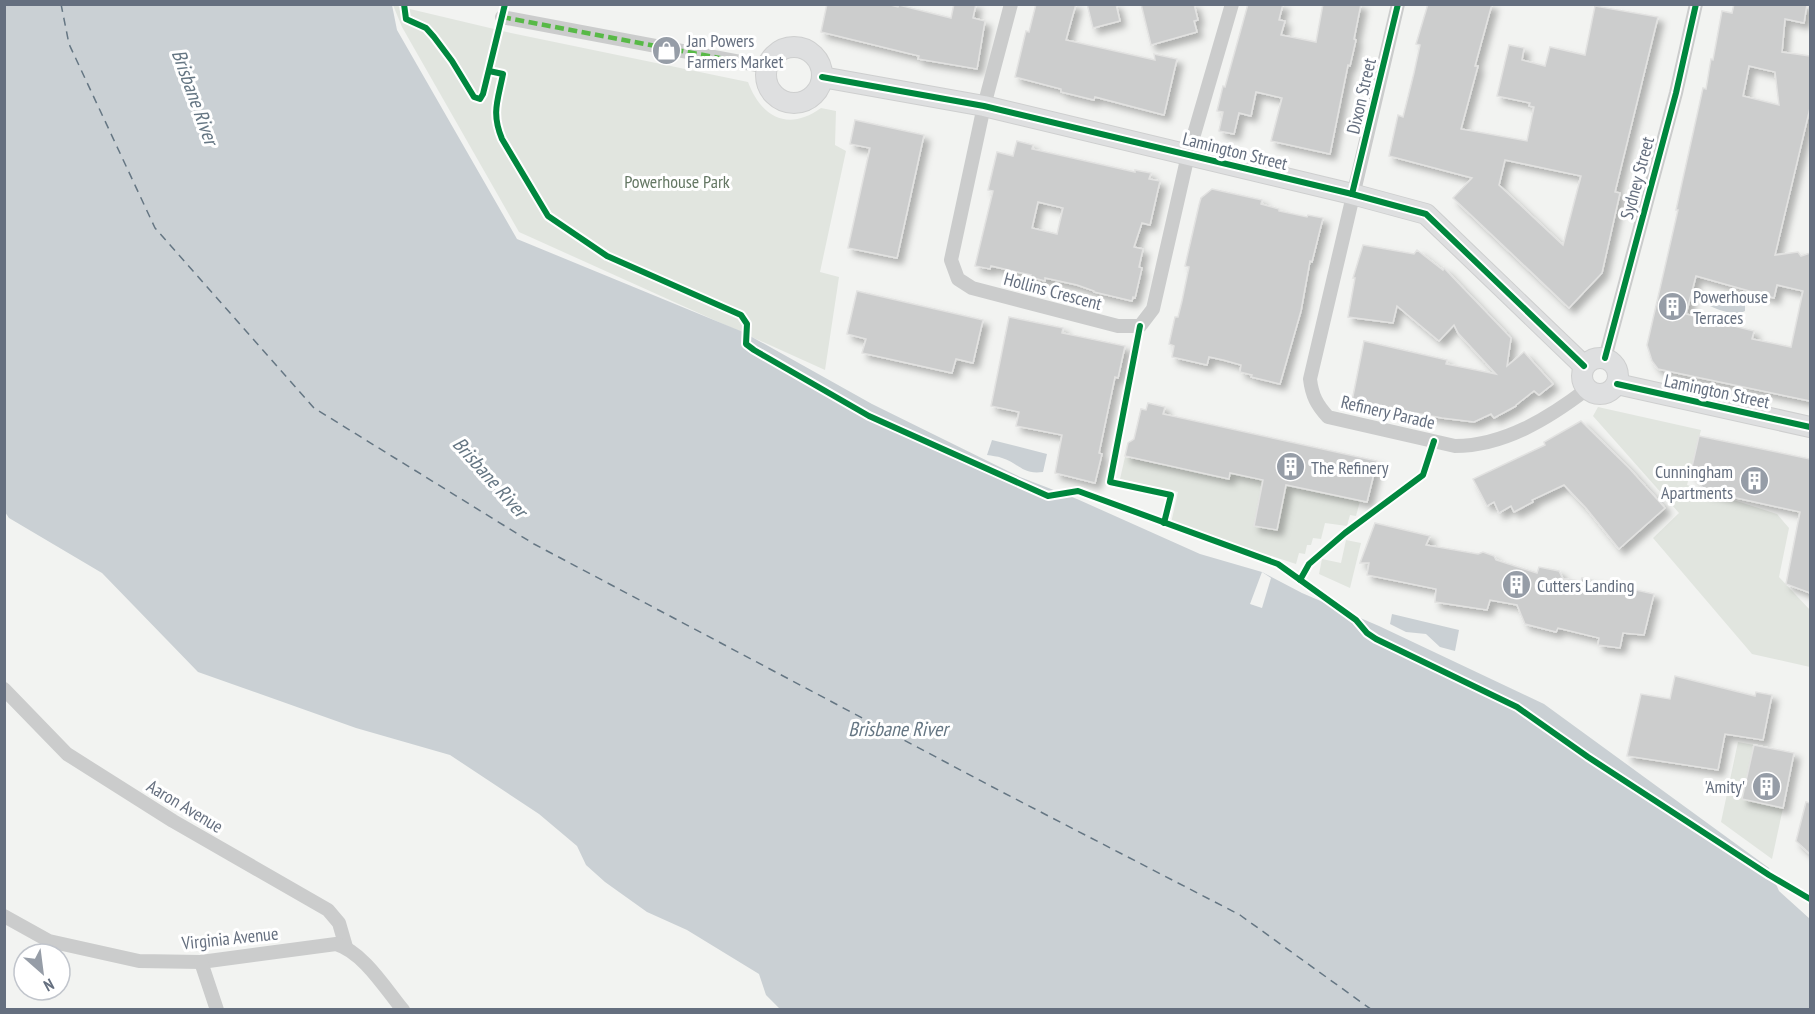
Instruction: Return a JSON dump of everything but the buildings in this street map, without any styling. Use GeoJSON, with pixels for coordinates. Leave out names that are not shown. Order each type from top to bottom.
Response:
{"type":"FeatureCollection","features":[{"type":"Feature","properties":{"kind":"street"},"geometry":{"type":"LineString","coordinates":[[984,106],[1011,4]]}},
{"type":"Feature","properties":{"kind":"street"},"geometry":{"type":"LineString","coordinates":[[1188,155],[1232,4]]}},
{"type":"Feature","properties":{"kind":"street","name":"Dixon Street"},"geometry":{"type":"LineString","coordinates":[[1352,195],[1398,4]]}},
{"type":"Feature","properties":{"kind":"street","name":"Sydney Street"},"geometry":{"type":"LineString","coordinates":[[1605,358],[1676,93],[1696,4]]}},
{"type":"Feature","properties":{"kind":"street"},"geometry":{"type":"LineString","coordinates":[[502,17],[767,67]]}},
{"type":"Feature","properties":{"kind":"street"},"geometry":{"type":"LineString","coordinates":[[795,47],[812,53],[821,68],[822,77],[814,94],[807,100],[789,103],[780,99],[767,85],[766,76],[771,58],[778,51],[795,47]]}},
{"type":"Feature","properties":{"kind":"street","name":"Lamington Street"},"geometry":{"type":"LineString","coordinates":[[822,77],[984,106],[1426,214],[1584,366]]}},
{"type":"Feature","properties":{"kind":"street","name":"Hollins Crescent"},"geometry":{"type":"LineString","coordinates":[[984,106],[951,260],[958,279],[972,288],[1118,326],[1140,326],[1153,309],[1188,155]]}},
{"type":"Feature","properties":{"kind":"street","name":"Refinery Parade"},"geometry":{"type":"LineString","coordinates":[[1352,195],[1310,379],[1317,406],[1328,417],[1455,446],[1472,446],[1512,435],[1587,389]]}},
{"type":"Feature","properties":{"kind":"street"},"geometry":{"type":"LineString","coordinates":[[1593,358],[1610,360],[1617,368],[1617,384],[1609,392],[1603,394],[1592,392],[1587,389],[1581,378],[1584,366],[1593,358]]}},
{"type":"Feature","properties":{"kind":"street","name":"Lamington Street"},"geometry":{"type":"LineString","coordinates":[[1617,384],[1810,428]]}},
{"type":"Feature","properties":{"kind":"street","name":"Aaron Avenue"},"geometry":{"type":"LineString","coordinates":[[4,689],[67,754],[173,821],[328,910],[339,923],[346,947]]}},
{"type":"Feature","properties":{"kind":"street","name":"Virginia Avenue"},"geometry":{"type":"LineString","coordinates":[[4,916],[49,940],[139,961],[201,962],[336,944],[346,947]]}},
{"type":"Feature","properties":{"kind":"street"},"geometry":{"type":"LineString","coordinates":[[346,947],[358,956],[403,1010]]}},
{"type":"Feature","properties":{"kind":"street"},"geometry":{"type":"LineString","coordinates":[[201,962],[217,1010]]}},
{"type":"Feature","properties":{"kind":"green space","name":"Powerhouse Park"},"geometry":{"type":"Polygon","coordinates":[[[393,5],[511,33],[748,82],[760,104],[768,112],[787,120],[798,119],[821,108],[836,111],[835,145],[846,151],[820,272],[839,277],[825,370],[519,232],[402,27],[393,5]]]}},
{"type":"Feature","properties":{"kind":"green space"},"geometry":{"type":"Polygon","coordinates":[[[1598,407],[1701,430],[1687,485],[1777,514],[1789,528],[1779,577],[1810,610],[1810,667],[1752,654],[1653,538],[1679,513],[1593,416],[1598,407]]]}},
{"type":"Feature","properties":{"kind":"green space"},"geometry":{"type":"Polygon","coordinates":[[[1125,457],[1161,465],[1163,460],[1166,460],[1165,465],[1182,469],[1183,464],[1229,479],[1230,473],[1263,480],[1254,525],[1276,530],[1286,485],[1360,501],[1356,516],[1350,515],[1347,526],[1325,523],[1321,539],[1313,538],[1311,545],[1307,545],[1305,554],[1299,553],[1296,564],[1171,523],[1178,492],[1120,479],[1125,457]]]}},
{"type":"Feature","properties":{"kind":"green space"},"geometry":{"type":"Polygon","coordinates":[[[1346,540],[1361,543],[1350,588],[1319,574],[1322,559],[1341,563],[1346,540]]]}},
{"type":"Feature","properties":{"kind":"green space"},"geometry":{"type":"Polygon","coordinates":[[[1738,742],[1754,745],[1742,799],[1783,808],[1772,859],[1721,822],[1738,742]]]}},
{"type":"Feature","properties":{"kind":"water","name":"Brisbane River"},"geometry":{"type":"Polygon","coordinates":[[[5,5],[392,5],[397,30],[517,239],[743,332],[872,404],[1020,477],[1077,499],[1200,554],[1262,572],[1302,593],[1379,626],[1544,704],[1769,868],[1779,891],[1810,919],[1810,1009],[780,1009],[766,995],[759,974],[687,930],[647,912],[605,882],[586,865],[577,846],[539,814],[450,755],[356,728],[198,672],[102,573],[9,518],[5,512],[5,5]]]}},
{"type":"Feature","properties":{"kind":"water"},"geometry":{"type":"Polygon","coordinates":[[[1716,295],[1745,302],[1745,311],[1733,313],[1710,306],[1711,299],[1716,295]]]}},
{"type":"Feature","properties":{"kind":"water"},"geometry":{"type":"Polygon","coordinates":[[[992,440],[1047,454],[1043,472],[1030,472],[1008,460],[987,455],[992,440]]]}},
{"type":"Feature","properties":{"kind":"water"},"geometry":{"type":"Polygon","coordinates":[[[1392,614],[1459,630],[1455,651],[1440,647],[1426,634],[1406,632],[1390,624],[1392,614]]]}},
{"type":"Feature","properties":{"kind":"pier"},"geometry":{"type":"Polygon","coordinates":[[[1262,572],[1271,578],[1262,608],[1250,604],[1262,572]]]}},
{"type":"Feature","properties":{"kind":"ferry route"},"geometry":{"type":"LineString","coordinates":[[61,4],[69,44],[155,228],[314,408],[534,544],[1002,792],[1240,915],[1372,1010]]}},
{"type":"Feature","properties":{"kind":"marked path"},"geometry":{"type":"LineString","coordinates":[[502,17],[767,67]]}},
{"type":"Feature","properties":{"kind":"cycle path"},"geometry":{"type":"LineString","coordinates":[[404,4],[406,19],[426,28],[452,61],[474,97],[480,99],[505,4]]}},
{"type":"Feature","properties":{"kind":"cycle path"},"geometry":{"type":"LineString","coordinates":[[1352,194],[1398,4]]}},
{"type":"Feature","properties":{"kind":"cycle path"},"geometry":{"type":"LineString","coordinates":[[1605,358],[1676,93],[1696,4]]}},
{"type":"Feature","properties":{"kind":"cycle path"},"geometry":{"type":"LineString","coordinates":[[489,71],[503,74],[496,114],[502,139],[548,216],[607,256],[741,315],[747,324],[746,344],[754,350],[869,416],[1048,496],[1078,491],[1278,564],[1356,620],[1367,633],[1376,639],[1517,707],[1588,757],[1769,875],[1810,899]]}},
{"type":"Feature","properties":{"kind":"cycle path"},"geometry":{"type":"LineString","coordinates":[[822,77],[984,106],[1352,194],[1426,214],[1584,366]]}},
{"type":"Feature","properties":{"kind":"cycle path"},"geometry":{"type":"LineString","coordinates":[[1140,326],[1110,482],[1171,495],[1164,523]]}},
{"type":"Feature","properties":{"kind":"cycle path"},"geometry":{"type":"LineString","coordinates":[[1617,384],[1810,427]]}},
{"type":"Feature","properties":{"kind":"cycle path"},"geometry":{"type":"LineString","coordinates":[[1300,580],[1309,564],[1345,533],[1423,475],[1434,441]]}},
{"type":"Feature","properties":{"kind":"place","name":"Jan Powers Farmers Market"},"geometry":{"type":"Point","coordinates":[666,50]}},
{"type":"Feature","properties":{"kind":"place","name":"Powerhouse Terraces"},"geometry":{"type":"Point","coordinates":[1672,306]}},
{"type":"Feature","properties":{"kind":"place","name":"The Refinery"},"geometry":{"type":"Point","coordinates":[1290,467]}},
{"type":"Feature","properties":{"kind":"place","name":"Cunningham Apartments"},"geometry":{"type":"Point","coordinates":[1754,481]}},
{"type":"Feature","properties":{"kind":"place","name":"Cutters Landing"},"geometry":{"type":"Point","coordinates":[1516,585]}},
{"type":"Feature","properties":{"kind":"place","name":"'Amity'"},"geometry":{"type":"Point","coordinates":[1766,786]}}]}
